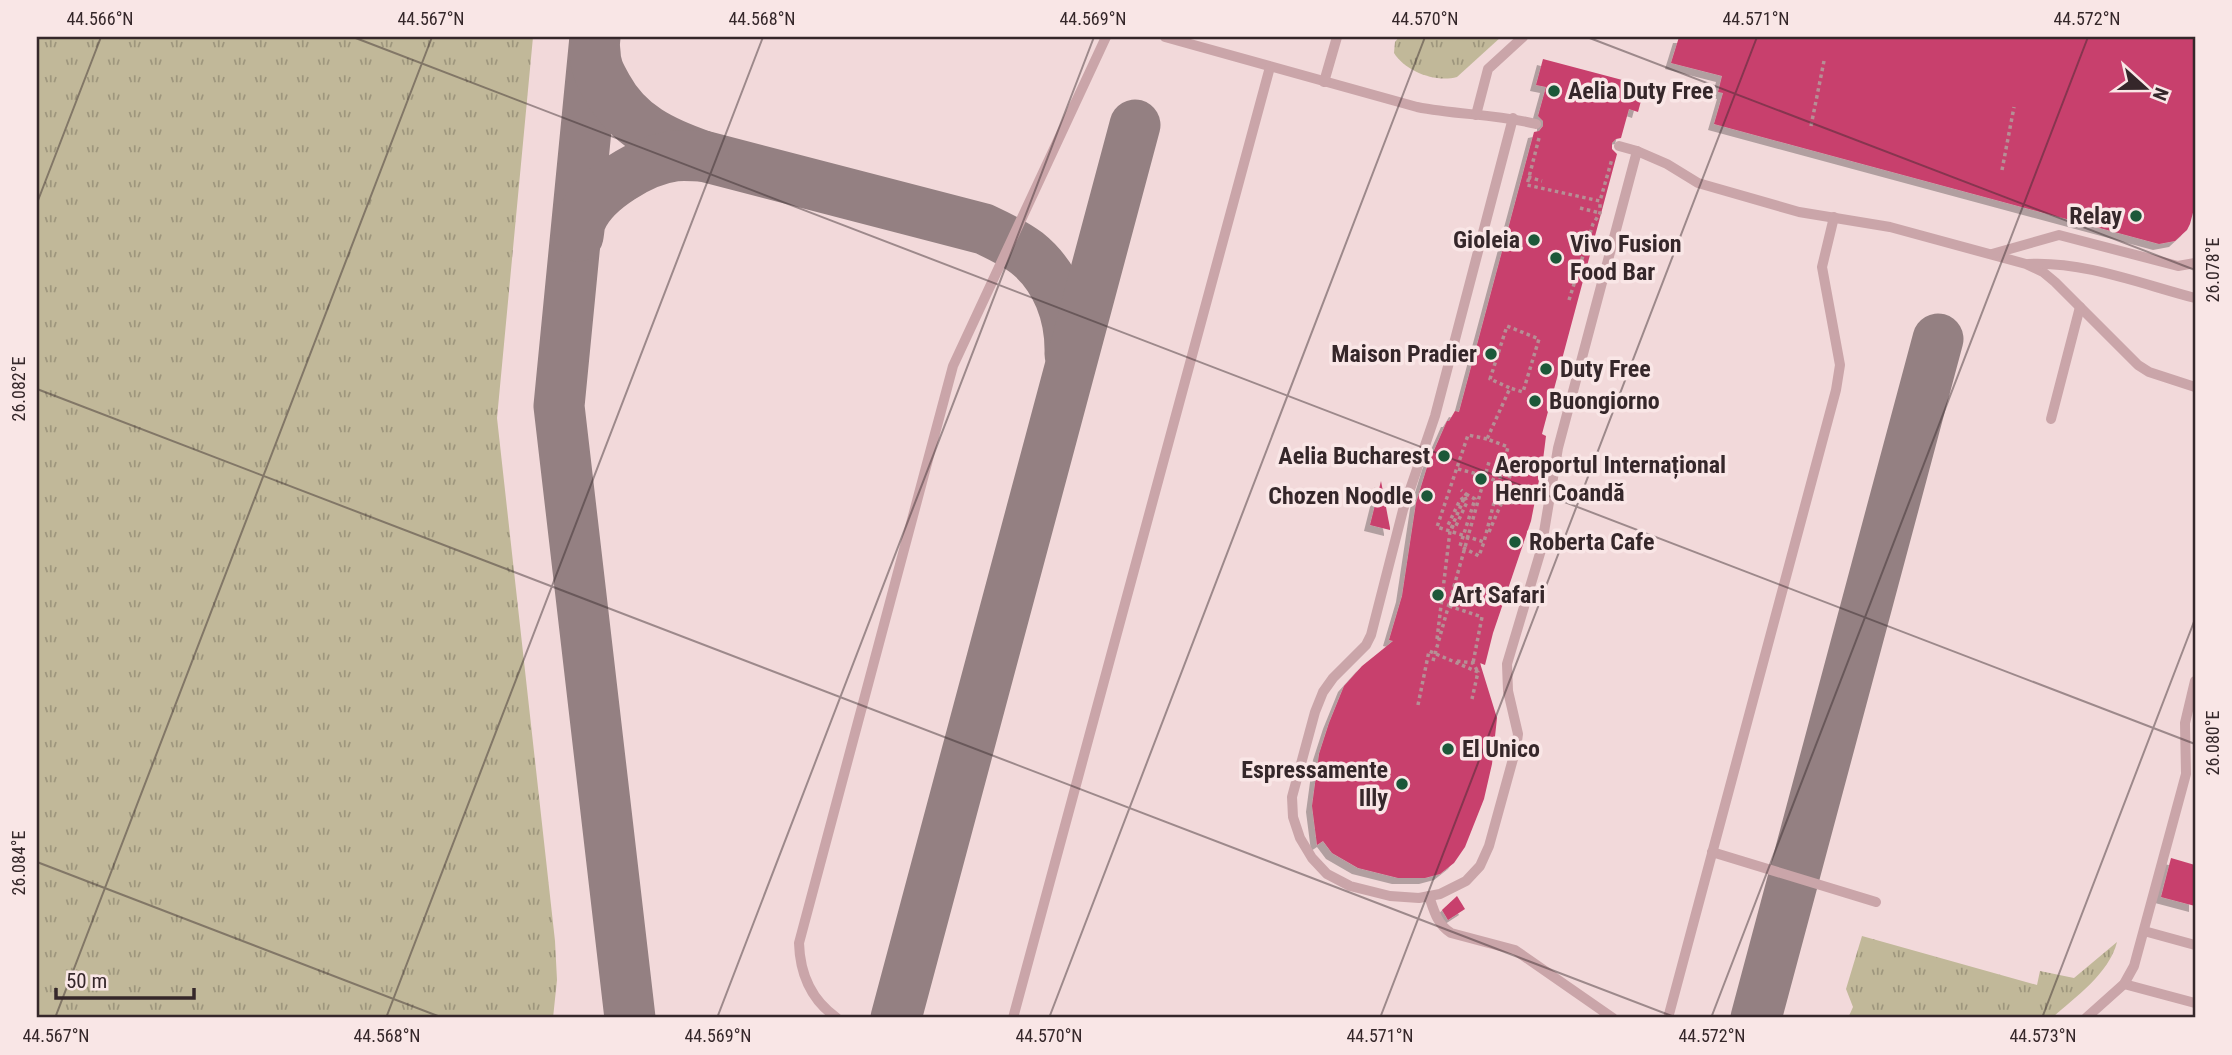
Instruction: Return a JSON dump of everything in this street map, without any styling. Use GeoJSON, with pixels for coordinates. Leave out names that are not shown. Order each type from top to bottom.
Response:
{"type":"FeatureCollection","features":[{"type":"Feature","properties":{"kind":"lane"},"geometry":{"type":"LineString","coordinates":[[838,1018],[819,1003],[806,982],[799,957],[799,943],[953,366],[1106,37]]}},
{"type":"Feature","properties":{"kind":"lane"},"geometry":{"type":"LineString","coordinates":[[1165,37],[1430,110],[1513,118],[1538,128]]}},
{"type":"Feature","properties":{"kind":"lane"},"geometry":{"type":"LineString","coordinates":[[1324,82],[1337,37]]}},
{"type":"Feature","properties":{"kind":"lane"},"geometry":{"type":"LineString","coordinates":[[1476,115],[1488,69],[1523,37]]}},
{"type":"Feature","properties":{"kind":"lane"},"geometry":{"type":"LineString","coordinates":[[1013,1018],[1270,67]]}},
{"type":"Feature","properties":{"kind":"lane"},"geometry":{"type":"LineString","coordinates":[[1513,118],[1435,416],[1402,510],[1371,635],[1366,645],[1323,692],[1292,797],[1293,817],[1300,838],[1312,858],[1327,874],[1350,886],[1390,896],[1419,898],[1440,894],[1465,881],[1480,866],[1489,846],[1518,734],[1508,691],[1507,664],[1541,550],[1559,448],[1637,150]]}},
{"type":"Feature","properties":{"kind":"lane"},"geometry":{"type":"LineString","coordinates":[[1619,146],[1637,150],[1667,164],[1698,183],[1799,212],[1890,227],[2026,264],[2043,272],[2055,282],[2138,365],[2149,372],[2195,387]]}},
{"type":"Feature","properties":{"kind":"lane"},"geometry":{"type":"LineString","coordinates":[[1668,1018],[1836,390],[1840,365],[1822,267],[1834,217]]}},
{"type":"Feature","properties":{"kind":"lane"},"geometry":{"type":"LineString","coordinates":[[1991,254],[2059,235],[2178,267],[2195,263]]}},
{"type":"Feature","properties":{"kind":"lane"},"geometry":{"type":"LineString","coordinates":[[2026,264],[2054,262],[2195,298]]}},
{"type":"Feature","properties":{"kind":"lane"},"geometry":{"type":"LineString","coordinates":[[2051,419],[2080,307]]}},
{"type":"Feature","properties":{"kind":"lane"},"geometry":{"type":"LineString","coordinates":[[2086,1018],[2124,984],[2134,966],[2191,775],[2185,723],[2195,681]]}},
{"type":"Feature","properties":{"kind":"lane"},"geometry":{"type":"LineString","coordinates":[[1713,852],[1876,902]]}},
{"type":"Feature","properties":{"kind":"lane"},"geometry":{"type":"LineString","coordinates":[[1429,896],[1438,923],[1451,933],[1516,950],[1613,1018]]}},
{"type":"Feature","properties":{"kind":"lane"},"geometry":{"type":"LineString","coordinates":[[2144,932],[2195,945]]}},
{"type":"Feature","properties":{"kind":"lane"},"geometry":{"type":"LineString","coordinates":[[2124,984],[2195,1003]]}},
{"type":"Feature","properties":{"kind":"path"},"geometry":{"type":"LineString","coordinates":[[1811,126],[1824,61]]}},
{"type":"Feature","properties":{"kind":"path"},"geometry":{"type":"LineString","coordinates":[[2002,170],[2014,107]]}},
{"type":"Feature","properties":{"kind":"path"},"geometry":{"type":"LineString","coordinates":[[1538,128],[1527,185],[1600,201]]}},
{"type":"Feature","properties":{"kind":"path"},"geometry":{"type":"LineString","coordinates":[[1569,300],[1593,224],[1600,213],[1600,201],[1613,157]]}},
{"type":"Feature","properties":{"kind":"path"},"geometry":{"type":"LineString","coordinates":[[1528,177],[1542,181]]}},
{"type":"Feature","properties":{"kind":"path"},"geometry":{"type":"LineString","coordinates":[[1580,208],[1600,213]]}},
{"type":"Feature","properties":{"kind":"path"},"geometry":{"type":"LineString","coordinates":[[1507,326],[1539,339],[1523,392],[1510,387],[1490,379],[1507,326]]}},
{"type":"Feature","properties":{"kind":"path"},"geometry":{"type":"LineString","coordinates":[[1487,439],[1510,387]]}},
{"type":"Feature","properties":{"kind":"path"},"geometry":{"type":"LineString","coordinates":[[1468,435],[1487,439],[1508,447],[1484,542],[1437,527],[1468,435]]}},
{"type":"Feature","properties":{"kind":"path"},"geometry":{"type":"LineString","coordinates":[[1439,526],[1435,526],[1448,486],[1465,451]]}},
{"type":"Feature","properties":{"kind":"path"},"geometry":{"type":"LineString","coordinates":[[1478,674],[1478,668],[1473,663],[1433,658],[1489,462]]}},
{"type":"Feature","properties":{"kind":"path"},"geometry":{"type":"LineString","coordinates":[[1446,550],[1460,546],[1479,556],[1502,503],[1513,467]]}},
{"type":"Feature","properties":{"kind":"path"},"geometry":{"type":"LineString","coordinates":[[1458,469],[1506,485]]}},
{"type":"Feature","properties":{"kind":"path"},"geometry":{"type":"LineString","coordinates":[[1460,546],[1475,499],[1461,490]]}},
{"type":"Feature","properties":{"kind":"path"},"geometry":{"type":"LineString","coordinates":[[1437,639],[1450,529],[1448,525],[1465,495]]}},
{"type":"Feature","properties":{"kind":"path"},"geometry":{"type":"LineString","coordinates":[[1502,503],[1513,503]]}},
{"type":"Feature","properties":{"kind":"path"},"geometry":{"type":"LineString","coordinates":[[1434,602],[1482,617],[1473,663]]}},
{"type":"Feature","properties":{"kind":"path"},"geometry":{"type":"LineString","coordinates":[[1418,705],[1429,651],[1478,672],[1472,699]]}},
{"type":"Feature","properties":{"kind":"green space"},"geometry":{"type":"Polygon","coordinates":[[[37,37],[533,37],[497,418],[555,941],[557,980],[553,1018],[37,1018],[37,37]]]}},
{"type":"Feature","properties":{"kind":"green space"},"geometry":{"type":"Polygon","coordinates":[[[1399,37],[1501,37],[1457,77],[1439,78],[1421,74],[1399,59],[1394,53],[1395,42],[1399,37]]]}},
{"type":"Feature","properties":{"kind":"green space"},"geometry":{"type":"Polygon","coordinates":[[[1862,936],[2037,985],[2040,971],[2074,978],[2117,942],[2113,954],[2099,975],[2052,1018],[1848,1018],[1853,1007],[1846,989],[1862,936]]]}},
{"type":"Feature","properties":{"kind":"building"},"geometry":{"type":"Polygon","coordinates":[[[1679,37],[2195,37],[2195,205],[2190,224],[2175,241],[2159,244],[1714,124],[1723,93],[1718,92],[1722,76],[1671,63],[1679,37]]]}},
{"type":"Feature","properties":{"kind":"building","name":"Aeroportul Internațional Henri Coandă"},"geometry":{"type":"Polygon","coordinates":[[[1543,59],[1645,86],[1638,112],[1629,109],[1621,138],[1612,143],[1612,149],[1617,154],[1542,434],[1546,436],[1543,460],[1531,521],[1493,633],[1485,665],[1480,663],[1497,718],[1492,764],[1484,799],[1465,847],[1454,863],[1440,874],[1425,878],[1398,878],[1358,868],[1332,853],[1323,841],[1317,845],[1312,806],[1319,754],[1344,686],[1362,666],[1393,641],[1389,640],[1402,596],[1416,503],[1428,464],[1447,421],[1455,411],[1459,412],[1534,132],[1543,126],[1543,121],[1538,116],[1546,87],[1536,85],[1543,59]]]}},
{"type":"Feature","properties":{"kind":"building"},"geometry":{"type":"Polygon","coordinates":[[[1381,481],[1390,528],[1390,530],[1370,525],[1381,481]]]}},
{"type":"Feature","properties":{"kind":"building"},"geometry":{"type":"Polygon","coordinates":[[[2171,858],[2195,865],[2195,906],[2161,897],[2171,858]]]}},
{"type":"Feature","properties":{"kind":"building"},"geometry":{"type":"Polygon","coordinates":[[[1457,896],[1465,909],[1448,920],[1442,910],[1457,896]]]}},
{"type":"Feature","properties":{"kind":"taxiway"},"geometry":{"type":"LineString","coordinates":[[595,37],[559,406],[630,1018]]}},
{"type":"Feature","properties":{"kind":"taxiway"},"geometry":{"type":"LineString","coordinates":[[595,51],[600,74],[625,112],[648,131],[674,145],[703,156],[984,229],[1017,246],[1038,263],[1054,285],[1065,312],[1070,354]]}},
{"type":"Feature","properties":{"kind":"taxiway"},"geometry":{"type":"LineString","coordinates":[[896,1018],[1135,125]]}},
{"type":"Feature","properties":{"kind":"taxiway"},"geometry":{"type":"LineString","coordinates":[[578,236],[580,222],[587,209],[597,197],[621,178],[662,159],[703,156]]}},
{"type":"Feature","properties":{"kind":"taxiway"},"geometry":{"type":"LineString","coordinates":[[1756,1018],[1938,339]]}},
{"type":"Feature","properties":{"kind":"place","name":"Aelia Duty Free"},"geometry":{"type":"Point","coordinates":[1554,91]}},
{"type":"Feature","properties":{"kind":"place","name":"Relay"},"geometry":{"type":"Point","coordinates":[2136,216]}},
{"type":"Feature","properties":{"kind":"place","name":"Gioleia"},"geometry":{"type":"Point","coordinates":[1534,240]}},
{"type":"Feature","properties":{"kind":"place","name":"Vivo Fusion Food Bar"},"geometry":{"type":"Point","coordinates":[1556,258]}},
{"type":"Feature","properties":{"kind":"place","name":"Maison Pradier"},"geometry":{"type":"Point","coordinates":[1491,354]}},
{"type":"Feature","properties":{"kind":"place","name":"Duty Free"},"geometry":{"type":"Point","coordinates":[1546,369]}},
{"type":"Feature","properties":{"kind":"place","name":"Buongiorno"},"geometry":{"type":"Point","coordinates":[1535,401]}},
{"type":"Feature","properties":{"kind":"place","name":"Aelia Bucharest"},"geometry":{"type":"Point","coordinates":[1444,456]}},
{"type":"Feature","properties":{"kind":"place","name":"Aeroportul Internațional Henri Coandă"},"geometry":{"type":"Point","coordinates":[1481,479]}},
{"type":"Feature","properties":{"kind":"place","name":"Chozen Noodle"},"geometry":{"type":"Point","coordinates":[1427,496]}},
{"type":"Feature","properties":{"kind":"place","name":"Roberta Cafe"},"geometry":{"type":"Point","coordinates":[1515,542]}},
{"type":"Feature","properties":{"kind":"place","name":"Art Safari"},"geometry":{"type":"Point","coordinates":[1438,595]}},
{"type":"Feature","properties":{"kind":"place","name":"El Unico"},"geometry":{"type":"Point","coordinates":[1448,749]}},
{"type":"Feature","properties":{"kind":"place","name":"Espressamente Illy"},"geometry":{"type":"Point","coordinates":[1402,784]}}]}
